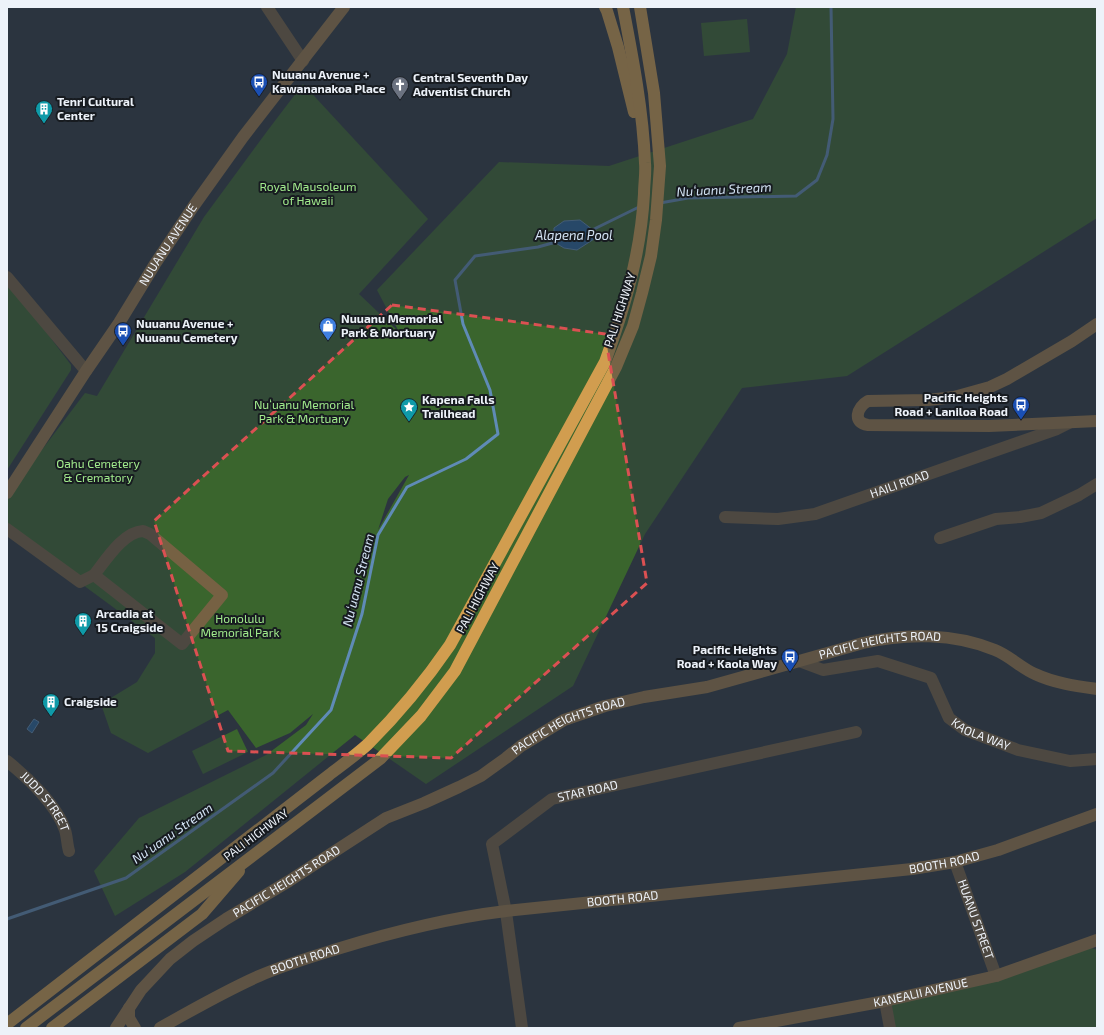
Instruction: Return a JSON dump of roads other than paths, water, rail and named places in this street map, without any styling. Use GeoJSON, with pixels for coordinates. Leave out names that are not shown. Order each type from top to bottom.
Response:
{"type":"FeatureCollection","features":[{"type":"Feature","properties":{"kind":"highway"},"geometry":{"type":"LineString","coordinates":[[605,7],[622,61],[645,164]]}},
{"type":"Feature","properties":{"kind":"highway","name":"PALI HIGHWAY"},"geometry":{"type":"LineString","coordinates":[[7,1024],[367,745],[404,705],[438,663],[450,644],[605,362],[620,320],[629,287],[639,245],[645,164],[639,92],[623,7]]}},
{"type":"Feature","properties":{"kind":"highway","name":"PALI HIGHWAY"},"geometry":{"type":"LineString","coordinates":[[26,1028],[380,759],[421,716],[455,671],[616,367],[632,326],[642,293],[651,256],[656,220],[660,166],[654,93],[640,7]]}},
{"type":"Feature","properties":{"kind":"highway"},"geometry":{"type":"LineString","coordinates":[[52,1028],[202,914],[257,851]]}},
{"type":"Feature","properties":{"kind":"street"},"geometry":{"type":"LineString","coordinates":[[267,7],[303,61]]}},
{"type":"Feature","properties":{"kind":"street","name":"NUUANU AVENUE"},"geometry":{"type":"LineString","coordinates":[[7,493],[119,323],[155,264],[193,207],[243,137],[344,7]]}},
{"type":"Feature","properties":{"kind":"street"},"geometry":{"type":"LineString","coordinates":[[7,277],[86,371]]}},
{"type":"Feature","properties":{"kind":"street"},"geometry":{"type":"LineString","coordinates":[[1097,324],[1072,341],[1007,379],[990,387],[954,397],[928,400],[868,401],[861,406],[858,412],[859,420],[868,425],[989,426],[1097,421]]}},
{"type":"Feature","properties":{"kind":"street","name":"HAILI ROAD"},"geometry":{"type":"LineString","coordinates":[[725,517],[778,519],[816,514],[1057,430],[1069,423]]}},
{"type":"Feature","properties":{"kind":"street"},"geometry":{"type":"LineString","coordinates":[[940,538],[996,519],[1020,518],[1041,513],[1079,495],[1097,484]]}},
{"type":"Feature","properties":{"kind":"street"},"geometry":{"type":"LineString","coordinates":[[7,529],[80,582],[94,575],[122,541],[135,532],[143,531],[150,534],[222,594],[182,644],[94,575]]}},
{"type":"Feature","properties":{"kind":"street","name":"PACIFIC HEIGHTS ROAD"},"geometry":{"type":"LineString","coordinates":[[116,1028],[141,990],[170,959],[219,923],[289,881],[386,818],[424,803],[481,776],[521,746],[564,720],[613,704],[644,696],[707,687],[878,640],[916,637],[950,637],[975,643],[997,651],[1034,674],[1049,680],[1097,689]]}},
{"type":"Feature","properties":{"kind":"street","name":"KAOLA WAY"},"geometry":{"type":"LineString","coordinates":[[799,661],[823,670],[878,661],[931,678],[949,718],[965,730],[1018,750],[1040,755],[1070,761],[1097,759]]}},
{"type":"Feature","properties":{"kind":"street","name":"STAR ROAD"},"geometry":{"type":"LineString","coordinates":[[522,1028],[506,911],[492,844],[552,799],[856,732]]}},
{"type":"Feature","properties":{"kind":"street","name":"JUDD STREET"},"geometry":{"type":"LineString","coordinates":[[7,761],[25,776],[54,808],[64,829],[69,851]]}},
{"type":"Feature","properties":{"kind":"street","name":"BOOTH ROAD"},"geometry":{"type":"LineString","coordinates":[[160,1028],[230,989],[260,975],[303,959],[412,928],[481,914],[912,869],[955,862],[998,850],[1097,814]]}},
{"type":"Feature","properties":{"kind":"street","name":"HUANU STREET"},"geometry":{"type":"LineString","coordinates":[[955,862],[996,976]]}},
{"type":"Feature","properties":{"kind":"street","name":"KANEALII AVENUE"},"geometry":{"type":"LineString","coordinates":[[739,1028],[780,1024],[996,976],[1097,940]]}},
{"type":"Feature","properties":{"kind":"street"},"geometry":{"type":"LineString","coordinates":[[885,1001],[890,1028]]}},
{"type":"Feature","properties":{"kind":"street"},"geometry":{"type":"LineString","coordinates":[[129,1008],[129,1018],[135,1028]]}},
{"type":"Feature","properties":{"kind":"water","name":"Alapena Pool"},"geometry":{"type":"Polygon","coordinates":[[[580,220],[593,230],[594,239],[577,250],[564,248],[554,242],[554,228],[564,221],[580,220]]]}},
{"type":"Feature","properties":{"kind":"water"},"geometry":{"type":"Polygon","coordinates":[[[34,719],[39,722],[32,733],[27,729],[34,719]]]}},
{"type":"Feature","properties":{"kind":"waterway","name":"Nuʻuanu Stream"},"geometry":{"type":"LineString","coordinates":[[660,203],[688,198],[796,196],[817,180],[827,155],[833,119],[831,7]]}},
{"type":"Feature","properties":{"kind":"waterway","name":"Nuʻuanu Stream"},"geometry":{"type":"LineString","coordinates":[[590,231],[641,206]]}},
{"type":"Feature","properties":{"kind":"waterway","name":"Nuʻuanu Stream"},"geometry":{"type":"LineString","coordinates":[[7,919],[126,878],[273,773],[331,710],[362,614],[378,535],[407,487],[466,459],[498,434],[490,390],[463,324],[455,280],[475,256],[538,247],[556,242]]}},
{"type":"Feature","properties":{"kind":"place","name":"Nuuanu Avenue + Kawananakoa Place"},"geometry":{"type":"Point","coordinates":[259,97]}},
{"type":"Feature","properties":{"kind":"place","name":"Central Seventh Day Adventist Church"},"geometry":{"type":"Point","coordinates":[400,100]}},
{"type":"Feature","properties":{"kind":"place","name":"Tenri Cultural Center"},"geometry":{"type":"Point","coordinates":[44,124]}},
{"type":"Feature","properties":{"kind":"place","name":"Nuuanu Memorial Park & Mortuary"},"geometry":{"type":"Point","coordinates":[328,341]}},
{"type":"Feature","properties":{"kind":"place","name":"Nuuanu Avenue + Nuuanu Cemetery"},"geometry":{"type":"Point","coordinates":[123,346]}},
{"type":"Feature","properties":{"kind":"place","name":"Pacific Heights Road + Laniloa Road"},"geometry":{"type":"Point","coordinates":[1021,420]}},
{"type":"Feature","properties":{"kind":"place","name":"Kapena Falls Trailhead"},"geometry":{"type":"Point","coordinates":[409,422]}},
{"type":"Feature","properties":{"kind":"place","name":"Arcadia at 15 Craigside"},"geometry":{"type":"Point","coordinates":[83,636]}},
{"type":"Feature","properties":{"kind":"place","name":"Pacific Heights Road + Kaola Way"},"geometry":{"type":"Point","coordinates":[790,672]}},
{"type":"Feature","properties":{"kind":"place","name":"Craigside"},"geometry":{"type":"Point","coordinates":[51,717]}},
{"type":"Feature","properties":{"kind":"park label","name":"Royal Mausoleum of Hawaii"},"geometry":{"type":"Point","coordinates":[308,194]}},
{"type":"Feature","properties":{"kind":"park label","name":"Nuʻuanu Memorial Park & Mortuary"},"geometry":{"type":"Point","coordinates":[304,412]}},
{"type":"Feature","properties":{"kind":"park label","name":"Oahu Cemetery & Crematory"},"geometry":{"type":"Point","coordinates":[98,471]}},
{"type":"Feature","properties":{"kind":"park label","name":"Honolulu Memorial Park"},"geometry":{"type":"Point","coordinates":[240,626]}}]}
